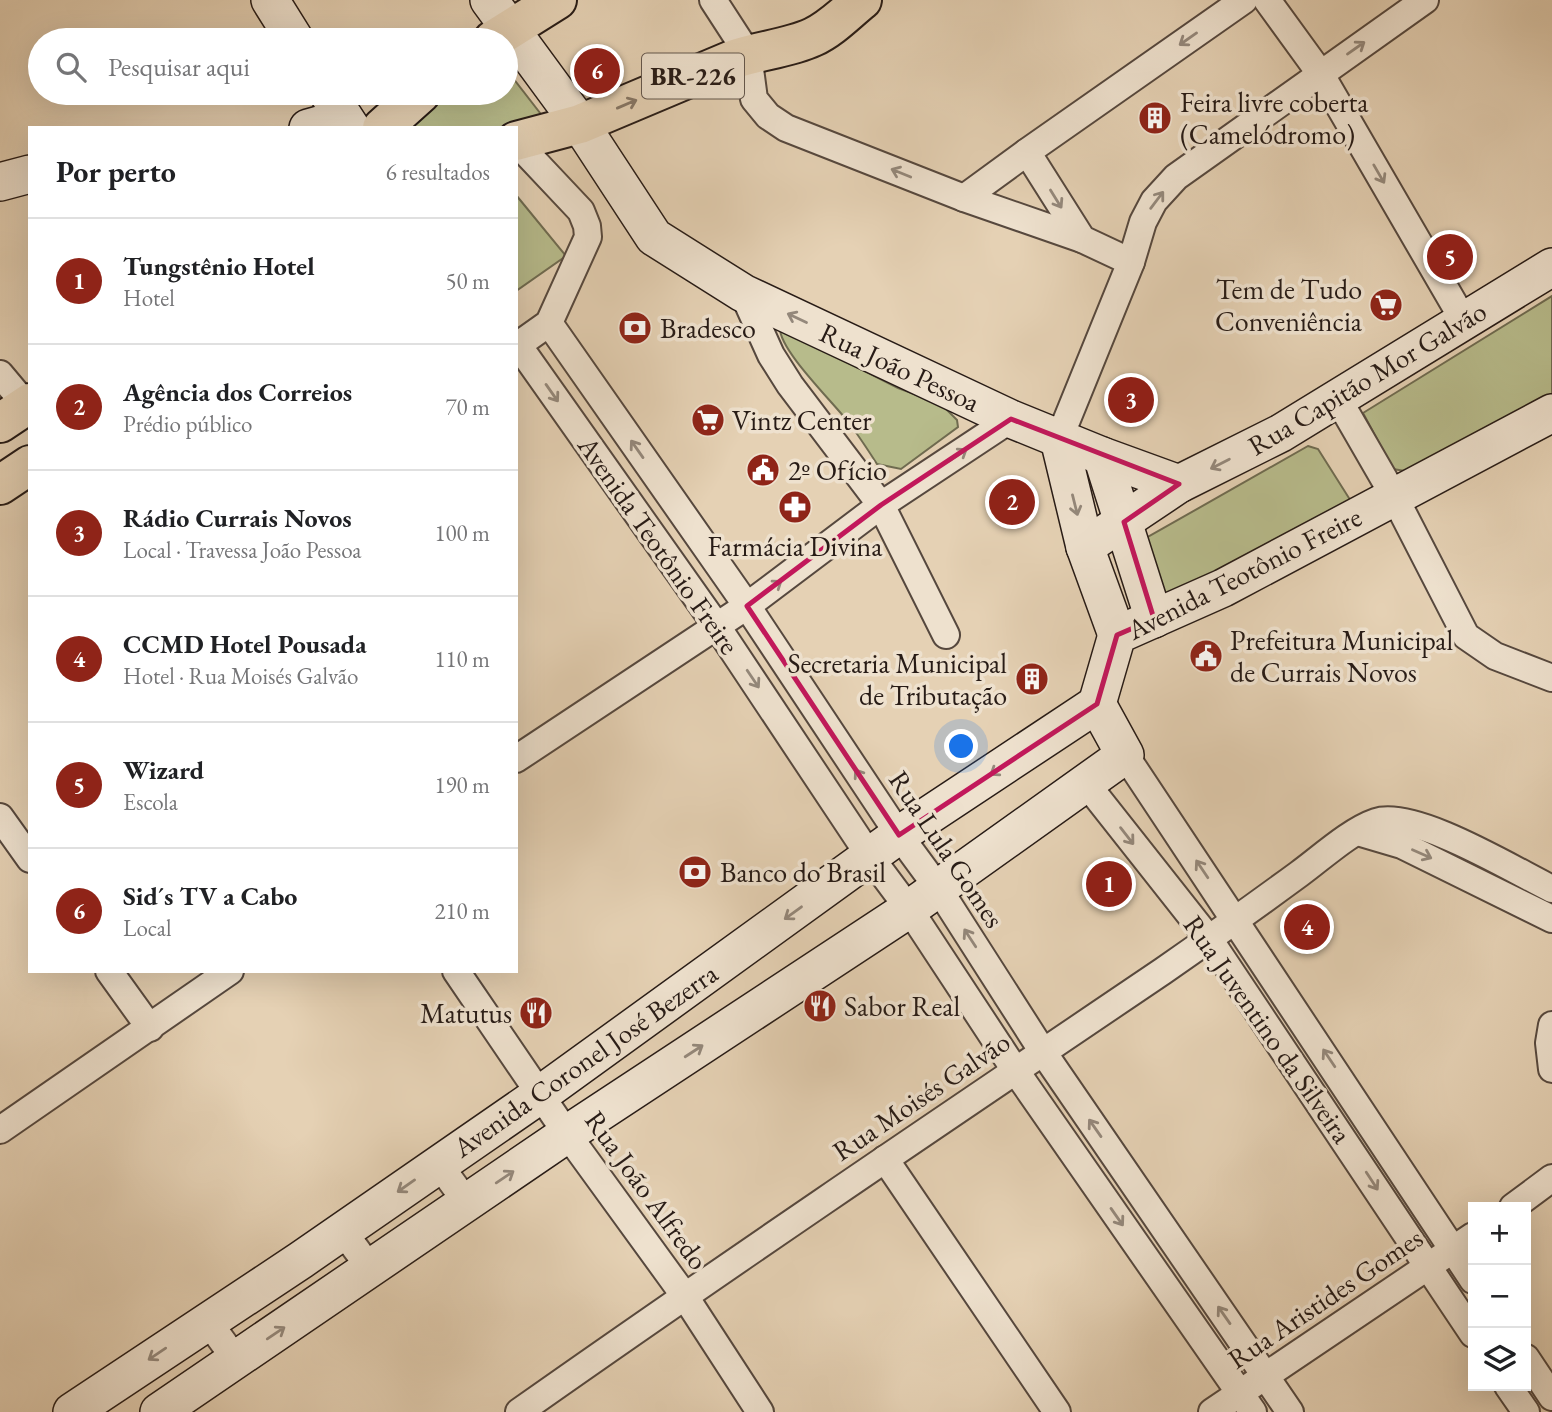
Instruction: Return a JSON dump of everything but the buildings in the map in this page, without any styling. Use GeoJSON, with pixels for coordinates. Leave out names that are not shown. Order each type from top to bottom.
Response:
{"type":"FeatureCollection","features":[{"type":"Feature","properties":{"kind":"highway"},"geometry":{"type":"LineString","coordinates":[[497,23],[557,0]]}},
{"type":"Feature","properties":{"kind":"highway","name":"BR-226"},"geometry":{"type":"LineString","coordinates":[[518,141],[580,124],[748,54],[789,47],[816,36],[862,0]]}},
{"type":"Feature","properties":{"kind":"highway"},"geometry":{"type":"LineString","coordinates":[[384,126],[408,105]]}},
{"type":"Feature","properties":{"kind":"highway"},"geometry":{"type":"LineString","coordinates":[[0,485],[28,466]]}},
{"type":"Feature","properties":{"kind":"street"},"geometry":{"type":"LineString","coordinates":[[270,0],[288,28]]}},
{"type":"Feature","properties":{"kind":"street"},"geometry":{"type":"LineString","coordinates":[[713,0],[748,54],[754,99],[768,116],[786,128],[964,198],[1082,239],[1131,262]]}},
{"type":"Feature","properties":{"kind":"street"},"geometry":{"type":"LineString","coordinates":[[964,198],[1244,0]]}},
{"type":"Feature","properties":{"kind":"street"},"geometry":{"type":"LineString","coordinates":[[1267,0],[1320,73],[1464,321]]}},
{"type":"Feature","properties":{"kind":"street"},"geometry":{"type":"LineString","coordinates":[[1117,635],[1085,547],[1059,439],[1131,262],[1143,222],[1154,201],[1176,177],[1425,0]]}},
{"type":"Feature","properties":{"kind":"street"},"geometry":{"type":"LineString","coordinates":[[518,49],[580,124]]}},
{"type":"Feature","properties":{"kind":"street"},"geometry":{"type":"LineString","coordinates":[[312,126],[341,113]]}},
{"type":"Feature","properties":{"kind":"street","name":"Rua João Pessoa"},"geometry":{"type":"LineString","coordinates":[[580,124],[654,237],[743,293],[1012,419],[1179,484]]}},
{"type":"Feature","properties":{"kind":"street"},"geometry":{"type":"LineString","coordinates":[[518,144],[581,211],[587,226],[588,237],[549,323]]}},
{"type":"Feature","properties":{"kind":"street"},"geometry":{"type":"LineString","coordinates":[[1027,152],[1082,239]]}},
{"type":"Feature","properties":{"kind":"street"},"geometry":{"type":"LineString","coordinates":[[0,167],[28,167]]}},
{"type":"Feature","properties":{"kind":"street"},"geometry":{"type":"LineString","coordinates":[[0,182],[28,175]]}},
{"type":"Feature","properties":{"kind":"street","name":"Rua Capitão Mor Galvão"},"geometry":{"type":"LineString","coordinates":[[1085,547],[1179,484],[1281,433],[1552,267]]}},
{"type":"Feature","properties":{"kind":"street"},"geometry":{"type":"LineString","coordinates":[[743,293],[771,355],[790,385],[881,505],[946,635]]}},
{"type":"Feature","properties":{"kind":"street","name":"Avenida Teotônio Freire"},"geometry":{"type":"LineString","coordinates":[[518,343],[549,323]]}},
{"type":"Feature","properties":{"kind":"street","name":"Rua Lula Gomes"},"geometry":{"type":"LineString","coordinates":[[549,323],[747,606],[899,835],[924,899],[1015,1070],[1246,1402]]}},
{"type":"Feature","properties":{"kind":"street","name":"Avenida Teotônio Freire"},"geometry":{"type":"LineString","coordinates":[[518,345],[716,625],[871,858]]}},
{"type":"Feature","properties":{"kind":"street"},"geometry":{"type":"LineString","coordinates":[[0,374],[19,410]]}},
{"type":"Feature","properties":{"kind":"street"},"geometry":{"type":"LineString","coordinates":[[1338,399],[1394,496],[1466,636],[1495,656],[1552,678]]}},
{"type":"Feature","properties":{"kind":"street","name":"Avenida Teotônio Freire"},"geometry":{"type":"LineString","coordinates":[[1097,704],[1117,635],[1223,588],[1552,413]]}},
{"type":"Feature","properties":{"kind":"street"},"geometry":{"type":"LineString","coordinates":[[518,758],[747,606],[881,505],[1012,419]]}},
{"type":"Feature","properties":{"kind":"street"},"geometry":{"type":"LineString","coordinates":[[1102,456],[1154,619]]}},
{"type":"Feature","properties":{"kind":"street"},"geometry":{"type":"LineString","coordinates":[[636,511],[666,491]]}},
{"type":"Feature","properties":{"kind":"street","name":"Avenida Coronel José Bezerra"},"geometry":{"type":"LineString","coordinates":[[72,1412],[301,1260],[541,1094],[871,858],[899,835],[1097,704]]}},
{"type":"Feature","properties":{"kind":"street","name":"Rua Juventino da Silveira"},"geometry":{"type":"LineString","coordinates":[[1097,704],[1125,755],[1356,1099],[1464,1243],[1470,1265]]}},
{"type":"Feature","properties":{"kind":"street","name":"Rua Juventino da Silveira"},"geometry":{"type":"LineString","coordinates":[[1045,738],[1085,782],[1209,939],[1469,1328]]}},
{"type":"Feature","properties":{"kind":"street","name":"Avenida Coronel José Bezerra"},"geometry":{"type":"LineString","coordinates":[[159,1412],[568,1134],[924,899],[1125,755]]}},
{"type":"Feature","properties":{"kind":"street"},"geometry":{"type":"LineString","coordinates":[[0,817],[28,856]]}},
{"type":"Feature","properties":{"kind":"street","name":"Rua Moisés Galvão"},"geometry":{"type":"LineString","coordinates":[[519,1412],[1376,822],[1391,820],[1421,825],[1552,890]]}},
{"type":"Feature","properties":{"kind":"street"},"geometry":{"type":"LineString","coordinates":[[1358,832],[1414,850],[1552,919]]}},
{"type":"Feature","properties":{"kind":"street","name":"Rua Lula Gomes"},"geometry":{"type":"LineString","coordinates":[[871,858],[924,899],[1043,1052],[1290,1412]]}},
{"type":"Feature","properties":{"kind":"street"},"geometry":{"type":"LineString","coordinates":[[110,973],[150,1028]]}},
{"type":"Feature","properties":{"kind":"street"},"geometry":{"type":"LineString","coordinates":[[0,1130],[227,973]]}},
{"type":"Feature","properties":{"kind":"street","name":"Rua João Alfredo"},"geometry":{"type":"LineString","coordinates":[[457,973],[684,1296],[760,1412]]}},
{"type":"Feature","properties":{"kind":"street"},"geometry":{"type":"LineString","coordinates":[[1552,1025],[1549,1043],[1552,1069]]}},
{"type":"Feature","properties":{"kind":"street"},"geometry":{"type":"LineString","coordinates":[[1329,1115],[1356,1099]]}},
{"type":"Feature","properties":{"kind":"street"},"geometry":{"type":"LineString","coordinates":[[886,1159],[1057,1412]]}},
{"type":"Feature","properties":{"kind":"street"},"geometry":{"type":"LineString","coordinates":[[438,1163],[467,1203]]}},
{"type":"Feature","properties":{"kind":"street"},"geometry":{"type":"LineString","coordinates":[[1520,1202],[1552,1178]]}},
{"type":"Feature","properties":{"kind":"street"},"geometry":{"type":"LineString","coordinates":[[342,1230],[370,1268]]}},
{"type":"Feature","properties":{"kind":"street","name":"Rua Aristides Gomes"},"geometry":{"type":"LineString","coordinates":[[1212,1412],[1246,1402],[1265,1374],[1464,1243]]}},
{"type":"Feature","properties":{"kind":"street"},"geometry":{"type":"LineString","coordinates":[[301,1260],[330,1296]]}},
{"type":"Feature","properties":{"kind":"street"},"geometry":{"type":"LineString","coordinates":[[207,1320],[236,1360]]}},
{"type":"Feature","properties":{"kind":"street"},"geometry":{"type":"LineString","coordinates":[[1531,1366],[1552,1397]]}},
{"type":"Feature","properties":{"kind":"street"},"geometry":{"type":"LineString","coordinates":[[1511,1391],[1526,1412]]}},
{"type":"Feature","properties":{"kind":"highlighted area"},"geometry":{"type":"Polygon","coordinates":[[[1011,419],[1179,484],[1124,522],[1154,619],[1117,635],[1097,704],[899,835],[747,606],[881,505],[1011,419]]]}},
{"type":"Feature","properties":{"kind":"green space"},"geometry":{"type":"Polygon","coordinates":[[[518,85],[547,122],[518,127],[410,126],[433,105],[518,105],[518,85]]]}},
{"type":"Feature","properties":{"kind":"green space"},"geometry":{"type":"Polygon","coordinates":[[[518,197],[566,256],[518,290],[518,197]]]}},
{"type":"Feature","properties":{"kind":"green space"},"geometry":{"type":"Polygon","coordinates":[[[1552,296],[1552,398],[1405,471],[1393,469],[1363,413],[1552,296]]]}},
{"type":"Feature","properties":{"kind":"green space"},"geometry":{"type":"Polygon","coordinates":[[[780,328],[898,388],[941,404],[957,420],[958,427],[901,469],[877,464],[849,423],[797,362],[782,338],[780,328]]]}},
{"type":"Feature","properties":{"kind":"green space"},"geometry":{"type":"Polygon","coordinates":[[[1308,446],[1318,449],[1354,506],[1167,597],[1139,542],[1308,446]]]}},
{"type":"Feature","properties":{"kind":"place","name":"Sid´s TV a Cabo"},"geometry":{"type":"Point","coordinates":[597,71]}},
{"type":"Feature","properties":{"kind":"place","name":"Feira livre coberta (Camelódromo)"},"geometry":{"type":"Point","coordinates":[1155,118]}},
{"type":"Feature","properties":{"kind":"place","name":"Wizard"},"geometry":{"type":"Point","coordinates":[1450,257]}},
{"type":"Feature","properties":{"kind":"place","name":"Tem de Tudo Conveniência"},"geometry":{"type":"Point","coordinates":[1386,305]}},
{"type":"Feature","properties":{"kind":"place","name":"Bradesco"},"geometry":{"type":"Point","coordinates":[635,328]}},
{"type":"Feature","properties":{"kind":"place","name":"Rádio Currais Novos"},"geometry":{"type":"Point","coordinates":[1131,400]}},
{"type":"Feature","properties":{"kind":"place","name":"Vintz Center"},"geometry":{"type":"Point","coordinates":[708,420]}},
{"type":"Feature","properties":{"kind":"place","name":"2º Ofício"},"geometry":{"type":"Point","coordinates":[763,470]}},
{"type":"Feature","properties":{"kind":"place","name":"Agência dos Correios"},"geometry":{"type":"Point","coordinates":[1012,502]}},
{"type":"Feature","properties":{"kind":"place","name":"Farmácia Divina"},"geometry":{"type":"Point","coordinates":[795,507]}},
{"type":"Feature","properties":{"kind":"place","name":"Prefeitura Municipal de Currais Novos"},"geometry":{"type":"Point","coordinates":[1206,656]}},
{"type":"Feature","properties":{"kind":"place","name":"Secretaria Municipal de Tributação"},"geometry":{"type":"Point","coordinates":[1032,679]}},
{"type":"Feature","properties":{"kind":"place","name":"Banco do Brasil"},"geometry":{"type":"Point","coordinates":[695,872]}},
{"type":"Feature","properties":{"kind":"place","name":"Tungstênio Hotel"},"geometry":{"type":"Point","coordinates":[1109,884]}},
{"type":"Feature","properties":{"kind":"place","name":"CCMD Hotel Pousada"},"geometry":{"type":"Point","coordinates":[1307,927]}},
{"type":"Feature","properties":{"kind":"place","name":"Sabor Real"},"geometry":{"type":"Point","coordinates":[820,1006]}},
{"type":"Feature","properties":{"kind":"place","name":"Matutus"},"geometry":{"type":"Point","coordinates":[536,1013]}}]}
